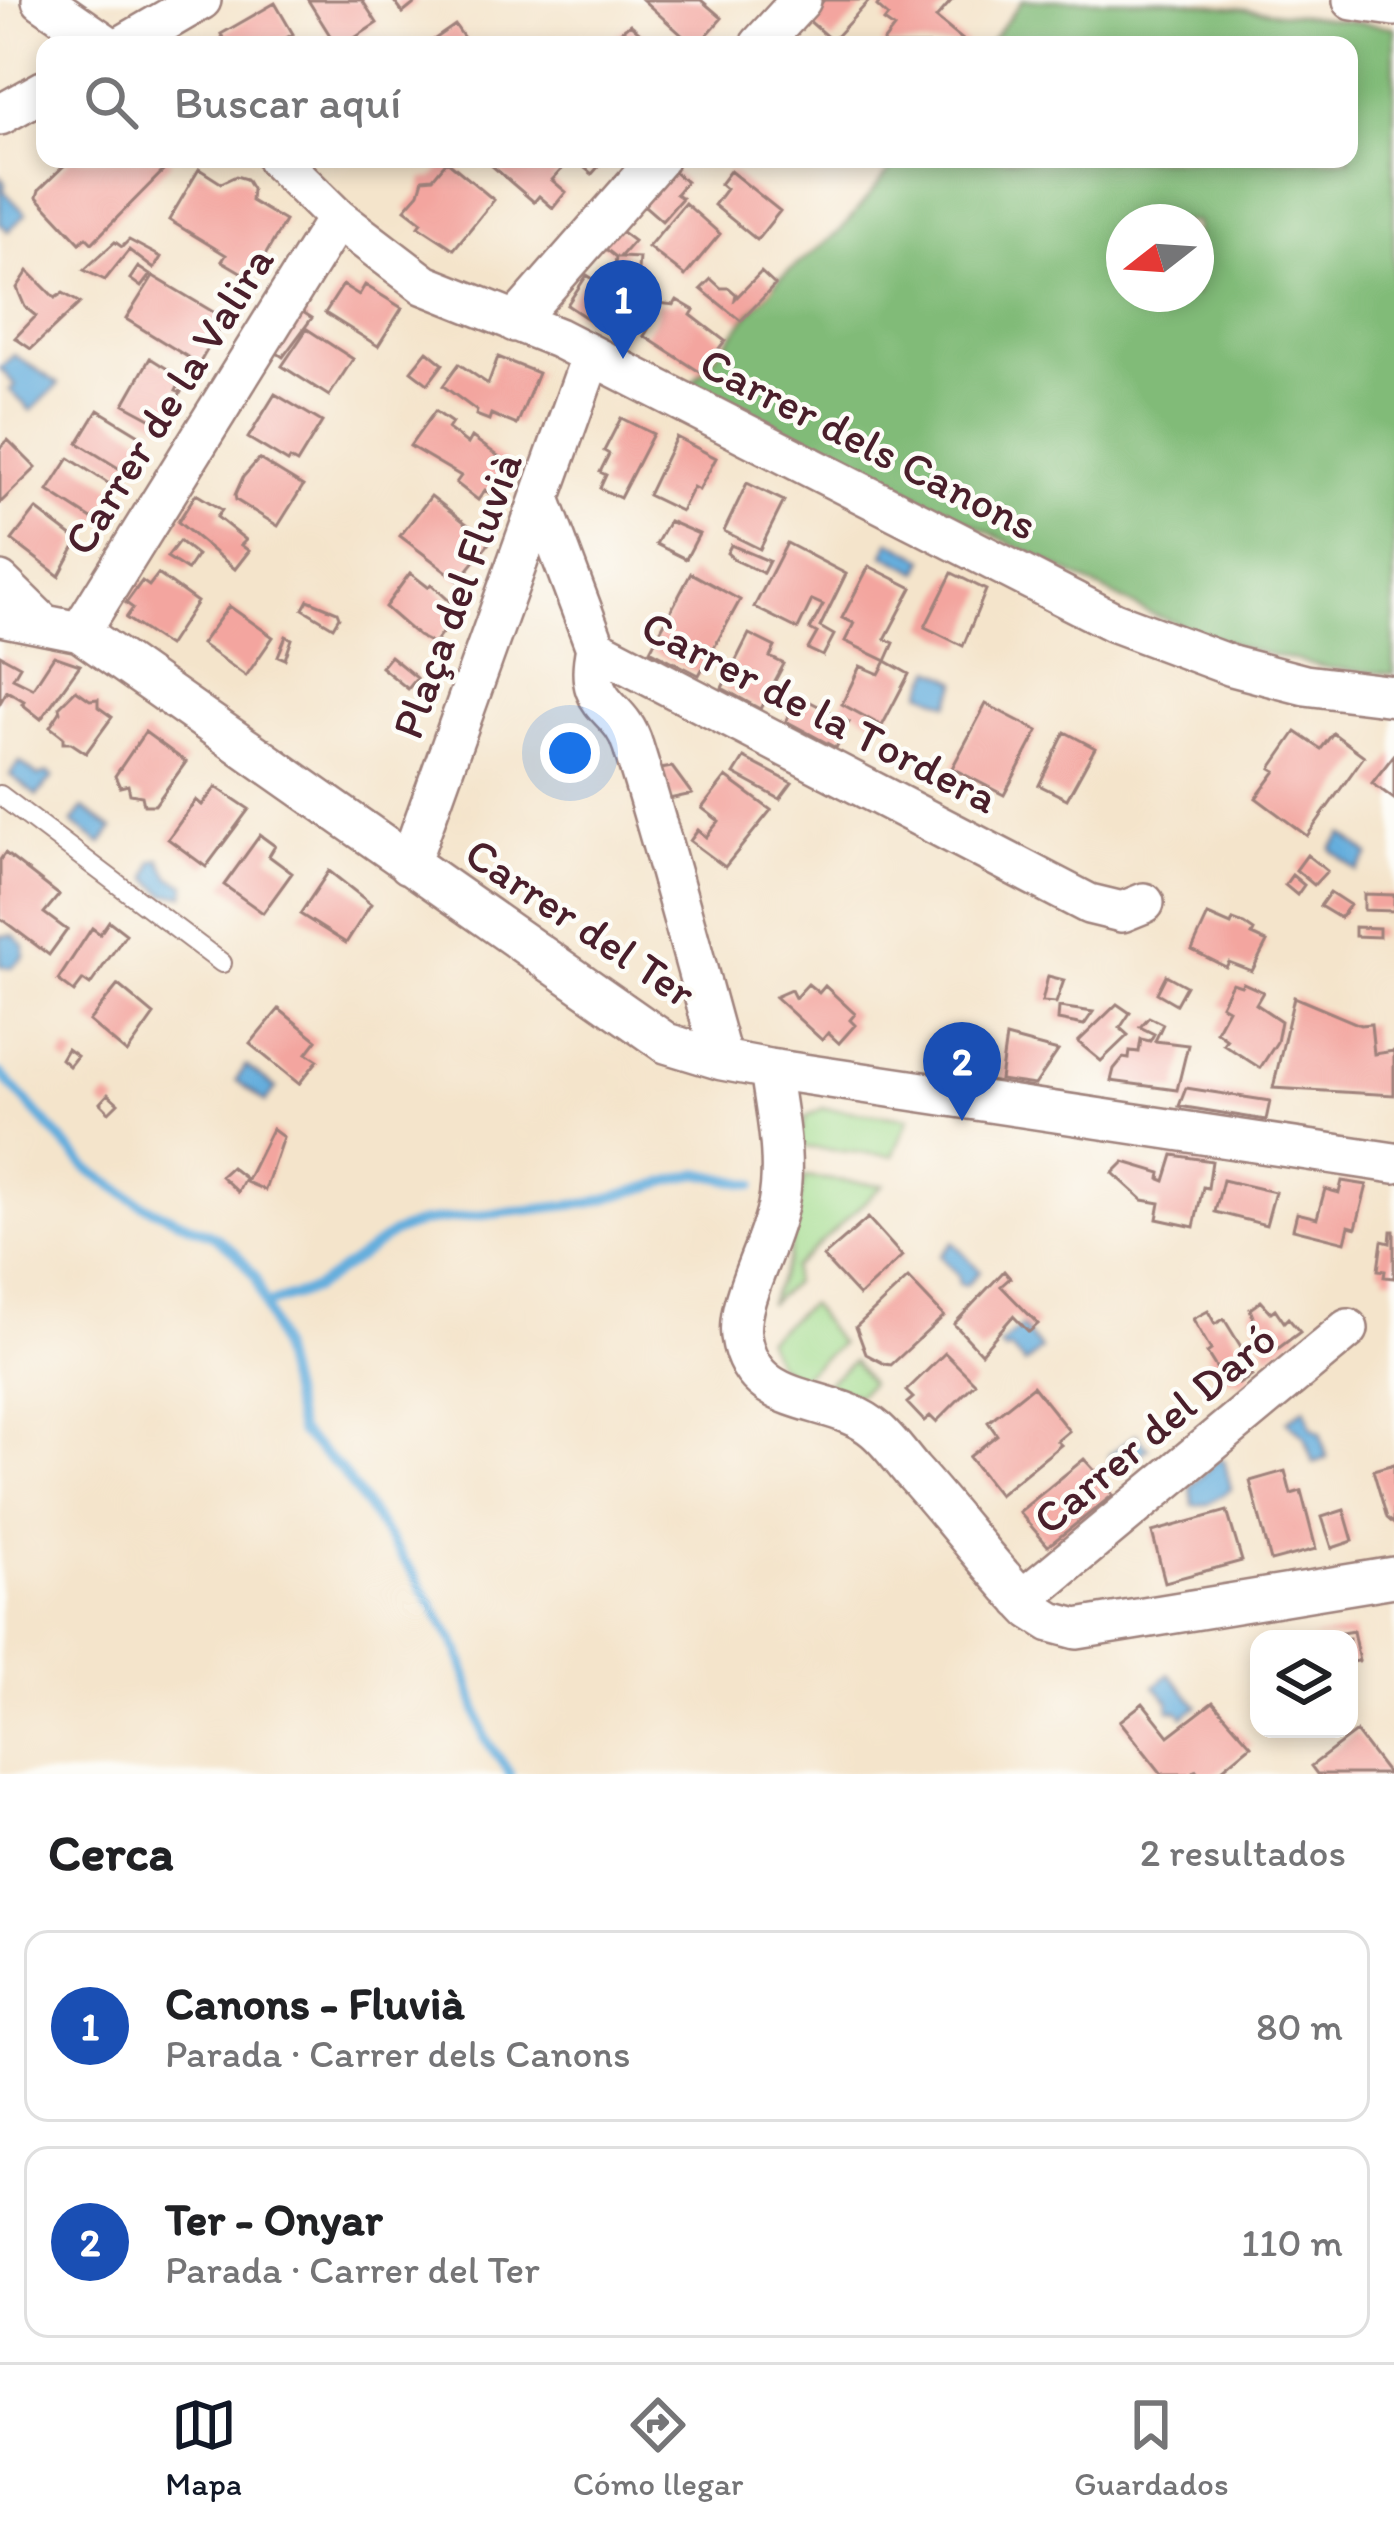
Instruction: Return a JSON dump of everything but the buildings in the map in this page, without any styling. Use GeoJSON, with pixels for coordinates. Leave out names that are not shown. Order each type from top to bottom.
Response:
{"type":"FeatureCollection","features":[{"type":"Feature","properties":{"kind":"street"},"geometry":{"type":"LineString","coordinates":[[42,0],[110,36]]}},
{"type":"Feature","properties":{"kind":"street"},"geometry":{"type":"LineString","coordinates":[[139,36],[201,0]]}},
{"type":"Feature","properties":{"kind":"street"},"geometry":{"type":"LineString","coordinates":[[768,36],[801,0]]}},
{"type":"Feature","properties":{"kind":"street"},"geometry":{"type":"LineString","coordinates":[[1353,0],[1394,6]]}},
{"type":"Feature","properties":{"kind":"street"},"geometry":{"type":"LineString","coordinates":[[0,116],[36,95]]}},
{"type":"Feature","properties":{"kind":"street","name":"Carrer dels Canons"},"geometry":{"type":"LineString","coordinates":[[286,168],[337,218],[425,285],[558,338],[1144,635],[1305,685],[1394,696]]}},
{"type":"Feature","properties":{"kind":"street"},"geometry":{"type":"LineString","coordinates":[[515,322],[650,168]]}},
{"type":"Feature","properties":{"kind":"street","name":"Carrer de la Valira"},"geometry":{"type":"LineString","coordinates":[[62,628],[337,218]]}},
{"type":"Feature","properties":{"kind":"street","name":"Plaça del Fluvià"},"geometry":{"type":"LineString","coordinates":[[409,864],[591,357]]}},
{"type":"Feature","properties":{"kind":"street","name":"Carrer de la Tordera"},"geometry":{"type":"LineString","coordinates":[[541,501],[596,648],[1089,904],[1122,912],[1144,903]]}},
{"type":"Feature","properties":{"kind":"street"},"geometry":{"type":"LineString","coordinates":[[0,582],[62,628]]}},
{"type":"Feature","properties":{"kind":"street","name":"Carrer del Ter"},"geometry":{"type":"LineString","coordinates":[[0,616],[62,628],[666,1043],[770,1069],[1394,1162]]}},
{"type":"Feature","properties":{"kind":"street"},"geometry":{"type":"LineString","coordinates":[[596,648],[590,673],[596,694],[631,738],[722,1060]]}},
{"type":"Feature","properties":{"kind":"street"},"geometry":{"type":"LineString","coordinates":[[770,1069],[783,1163],[769,1244],[747,1296],[740,1331],[746,1358],[787,1396],[875,1428],[1022,1600],[1051,1622],[1077,1629],[1394,1577]]}},
{"type":"Feature","properties":{"kind":"street","name":"Carrer del Daró"},"geometry":{"type":"LineString","coordinates":[[1022,1600],[1348,1329]]}},
{"type":"Feature","properties":{"kind":"lane"},"geometry":{"type":"LineString","coordinates":[[0,795],[222,963]]}},
{"type":"Feature","properties":{"kind":"green space"},"geometry":{"type":"Polygon","coordinates":[[[1023,0],[1173,0],[1394,27],[1394,674],[1328,668],[1246,649],[1151,614],[692,383],[779,279],[840,231],[892,168],[1358,168],[1358,36],[995,36],[1023,0]]]}},
{"type":"Feature","properties":{"kind":"green space"},"geometry":{"type":"Polygon","coordinates":[[[823,1108],[909,1118],[893,1156],[802,1147],[806,1117],[823,1108]]]}},
{"type":"Feature","properties":{"kind":"green space"},"geometry":{"type":"Polygon","coordinates":[[[804,1177],[883,1185],[793,1268],[793,1283],[768,1305],[788,1260],[804,1177]]]}},
{"type":"Feature","properties":{"kind":"green space"},"geometry":{"type":"Polygon","coordinates":[[[809,1304],[840,1344],[797,1380],[776,1362],[766,1339],[809,1304]]]}},
{"type":"Feature","properties":{"kind":"green space"},"geometry":{"type":"Polygon","coordinates":[[[853,1361],[870,1383],[858,1395],[823,1386],[853,1361]]]}},
{"type":"Feature","properties":{"kind":"water"},"geometry":{"type":"Polygon","coordinates":[[[0,176],[4,191],[26,214],[8,231],[0,223],[0,176]]]}},
{"type":"Feature","properties":{"kind":"water"},"geometry":{"type":"Polygon","coordinates":[[[14,355],[59,384],[31,411],[10,390],[15,385],[0,368],[14,355]]]}},
{"type":"Feature","properties":{"kind":"water"},"geometry":{"type":"Polygon","coordinates":[[[890,541],[925,559],[919,572],[884,554],[890,541]]]}},
{"type":"Feature","properties":{"kind":"water"},"geometry":{"type":"Polygon","coordinates":[[[933,669],[958,682],[949,704],[922,692],[933,669]]]}},
{"type":"Feature","properties":{"kind":"water"},"geometry":{"type":"Polygon","coordinates":[[[20,762],[38,776],[48,773],[53,777],[37,796],[10,775],[20,762]]]}},
{"type":"Feature","properties":{"kind":"water"},"geometry":{"type":"Polygon","coordinates":[[[83,808],[112,829],[101,844],[72,823],[83,808]]]}},
{"type":"Feature","properties":{"kind":"water"},"geometry":{"type":"Polygon","coordinates":[[[1343,834],[1369,855],[1357,871],[1331,849],[1343,834]]]}},
{"type":"Feature","properties":{"kind":"water"},"geometry":{"type":"Polygon","coordinates":[[[160,859],[170,877],[186,885],[184,895],[165,894],[148,878],[153,861],[160,859]]]}},
{"type":"Feature","properties":{"kind":"water"},"geometry":{"type":"Polygon","coordinates":[[[13,935],[24,946],[24,957],[11,968],[0,966],[0,936],[13,935]]]}},
{"type":"Feature","properties":{"kind":"water"},"geometry":{"type":"Polygon","coordinates":[[[246,1066],[276,1088],[265,1102],[236,1080],[246,1066]]]}},
{"type":"Feature","properties":{"kind":"water"},"geometry":{"type":"Polygon","coordinates":[[[953,1242],[980,1271],[966,1285],[959,1284],[958,1275],[940,1256],[953,1242]]]}},
{"type":"Feature","properties":{"kind":"water"},"geometry":{"type":"Polygon","coordinates":[[[1021,1327],[1041,1349],[1025,1364],[1009,1348],[1005,1351],[1000,1346],[1021,1327]]]}},
{"type":"Feature","properties":{"kind":"water"},"geometry":{"type":"Polygon","coordinates":[[[1305,1408],[1312,1428],[1320,1433],[1327,1458],[1313,1463],[1304,1436],[1287,1421],[1305,1408]]]}},
{"type":"Feature","properties":{"kind":"water"},"geometry":{"type":"Polygon","coordinates":[[[1136,1434],[1148,1448],[1121,1470],[1110,1467],[1109,1455],[1136,1434]]]}},
{"type":"Feature","properties":{"kind":"water"},"geometry":{"type":"Polygon","coordinates":[[[1218,1459],[1224,1460],[1231,1489],[1208,1504],[1193,1505],[1191,1487],[1218,1459]]]}},
{"type":"Feature","properties":{"kind":"water"},"geometry":{"type":"Polygon","coordinates":[[[1169,1674],[1198,1706],[1184,1717],[1169,1710],[1169,1701],[1155,1686],[1169,1674]]]}},
{"type":"Feature","properties":{"kind":"waterway"},"geometry":{"type":"LineString","coordinates":[[0,1073],[87,1168],[141,1204],[216,1237],[256,1278],[299,1431],[340,1469],[415,1576],[459,1651],[485,1738],[510,1774]]}},
{"type":"Feature","properties":{"kind":"waterway"},"geometry":{"type":"LineString","coordinates":[[265,1305],[314,1289],[393,1233],[422,1222],[590,1203],[699,1173],[753,1185]]}},
{"type":"Feature","properties":{"kind":"place","name":"Canons - Fluvià"},"geometry":{"type":"Point","coordinates":[623,359]}},
{"type":"Feature","properties":{"kind":"place","name":"Ter - Onyar"},"geometry":{"type":"Point","coordinates":[962,1121]}}]}
